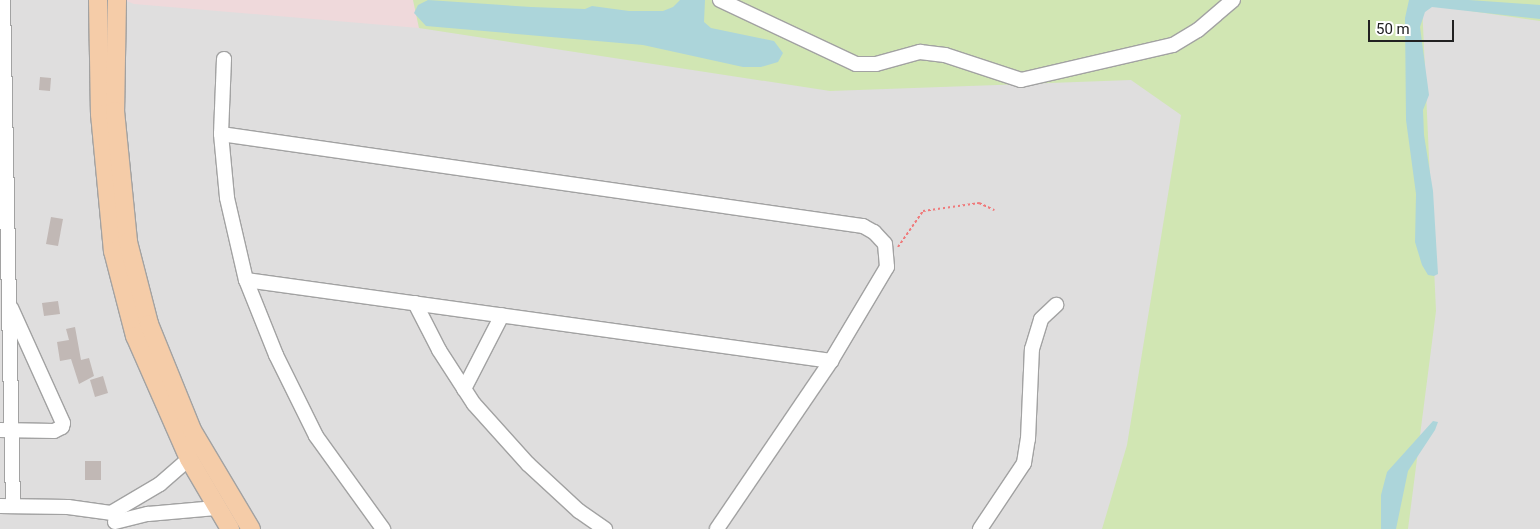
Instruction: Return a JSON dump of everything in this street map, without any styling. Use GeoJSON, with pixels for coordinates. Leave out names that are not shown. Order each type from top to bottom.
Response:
{"type":"FeatureCollection","features":[{"type":"Feature","properties":{"kind":"main road"},"geometry":{"type":"LineString","coordinates":[[98,0],[100,114],[113,251],[135,336],[189,459],[230,529]]}},
{"type":"Feature","properties":{"kind":"main road"},"geometry":{"type":"LineString","coordinates":[[117,0],[115,111],[128,242],[149,324],[192,430],[251,529]]}},
{"type":"Feature","properties":{"kind":"street"},"geometry":{"type":"LineString","coordinates":[[3,0],[4,279],[9,303],[63,423],[62,427],[54,431],[6,430]]}},
{"type":"Feature","properties":{"kind":"street"},"geometry":{"type":"LineString","coordinates":[[720,0],[856,64],[876,64],[920,52],[945,55],[1021,80],[1039,78],[1173,44],[1198,30],[1233,0]]}},
{"type":"Feature","properties":{"kind":"street"},"geometry":{"type":"LineString","coordinates":[[224,59],[221,134],[227,198],[246,280],[276,355],[316,436],[383,529]]}},
{"type":"Feature","properties":{"kind":"street"},"geometry":{"type":"LineString","coordinates":[[221,134],[863,226],[885,244],[887,267],[831,361],[717,529]]}},
{"type":"Feature","properties":{"kind":"street"},"geometry":{"type":"LineString","coordinates":[[246,280],[831,361]]}},
{"type":"Feature","properties":{"kind":"street"},"geometry":{"type":"LineString","coordinates":[[9,303],[5,351],[6,506],[68,507],[112,521],[148,514],[216,508]]}},
{"type":"Feature","properties":{"kind":"street"},"geometry":{"type":"LineString","coordinates":[[415,303],[439,350],[464,389],[528,464],[579,511],[605,529]]}},
{"type":"Feature","properties":{"kind":"street"},"geometry":{"type":"LineString","coordinates":[[980,529],[1024,463],[1032,350],[1041,319],[1056,305]]}},
{"type":"Feature","properties":{"kind":"street"},"geometry":{"type":"LineString","coordinates":[[464,389],[502,315]]}},
{"type":"Feature","properties":{"kind":"street"},"geometry":{"type":"LineString","coordinates":[[112,521],[189,459]]}},
{"type":"Feature","properties":{"kind":"path"},"geometry":{"type":"LineString","coordinates":[[887,267],[916,217],[923,211],[979,203],[994,210]]}},
{"type":"Feature","properties":{"kind":"shaded area"},"geometry":{"type":"Polygon","coordinates":[[[0,0],[1540,0],[1540,529],[0,529],[0,0]]]}},
{"type":"Feature","properties":{"kind":"shaded area"},"geometry":{"type":"Polygon","coordinates":[[[124,0],[413,0],[419,28],[134,4],[124,0]]]}},
{"type":"Feature","properties":{"kind":"green space"},"geometry":{"type":"Polygon","coordinates":[[[413,0],[1540,0],[1540,21],[1422,4],[1436,311],[1408,529],[1102,529],[1127,445],[1181,115],[1131,80],[830,91],[419,28],[413,0]]]}},
{"type":"Feature","properties":{"kind":"water"},"geometry":{"type":"Polygon","coordinates":[[[428,0],[531,7],[585,9],[592,6],[629,11],[663,11],[673,7],[680,0],[705,0],[704,22],[711,28],[774,41],[783,53],[778,62],[761,67],[743,67],[643,45],[426,26],[414,13],[418,5],[428,0]]]}},
{"type":"Feature","properties":{"kind":"water"},"geometry":{"type":"Polygon","coordinates":[[[1409,0],[1469,0],[1540,5],[1540,19],[1432,7],[1425,12],[1420,27],[1429,95],[1423,110],[1424,135],[1433,191],[1438,274],[1434,276],[1428,275],[1422,265],[1415,242],[1416,194],[1406,120],[1405,18],[1409,0]]]}},
{"type":"Feature","properties":{"kind":"water"},"geometry":{"type":"Polygon","coordinates":[[[1433,421],[1438,422],[1435,430],[1408,471],[1396,529],[1381,529],[1381,495],[1387,472],[1433,421]]]}},
{"type":"Feature","properties":{"kind":"building"},"geometry":{"type":"Polygon","coordinates":[[[40,77],[51,78],[50,91],[39,90],[40,77]]]}},
{"type":"Feature","properties":{"kind":"building"},"geometry":{"type":"Polygon","coordinates":[[[51,217],[63,219],[58,246],[46,244],[51,217]]]}},
{"type":"Feature","properties":{"kind":"building"},"geometry":{"type":"Polygon","coordinates":[[[58,301],[60,314],[44,316],[42,303],[58,301]]]}},
{"type":"Feature","properties":{"kind":"building"},"geometry":{"type":"Polygon","coordinates":[[[75,327],[81,360],[89,358],[94,376],[79,384],[71,359],[60,361],[57,342],[69,340],[66,329],[75,327]]]}},
{"type":"Feature","properties":{"kind":"building"},"geometry":{"type":"Polygon","coordinates":[[[103,376],[108,393],[95,397],[90,380],[103,376]]]}},
{"type":"Feature","properties":{"kind":"building"},"geometry":{"type":"Polygon","coordinates":[[[85,461],[101,461],[101,480],[85,480],[85,461]]]}}]}
